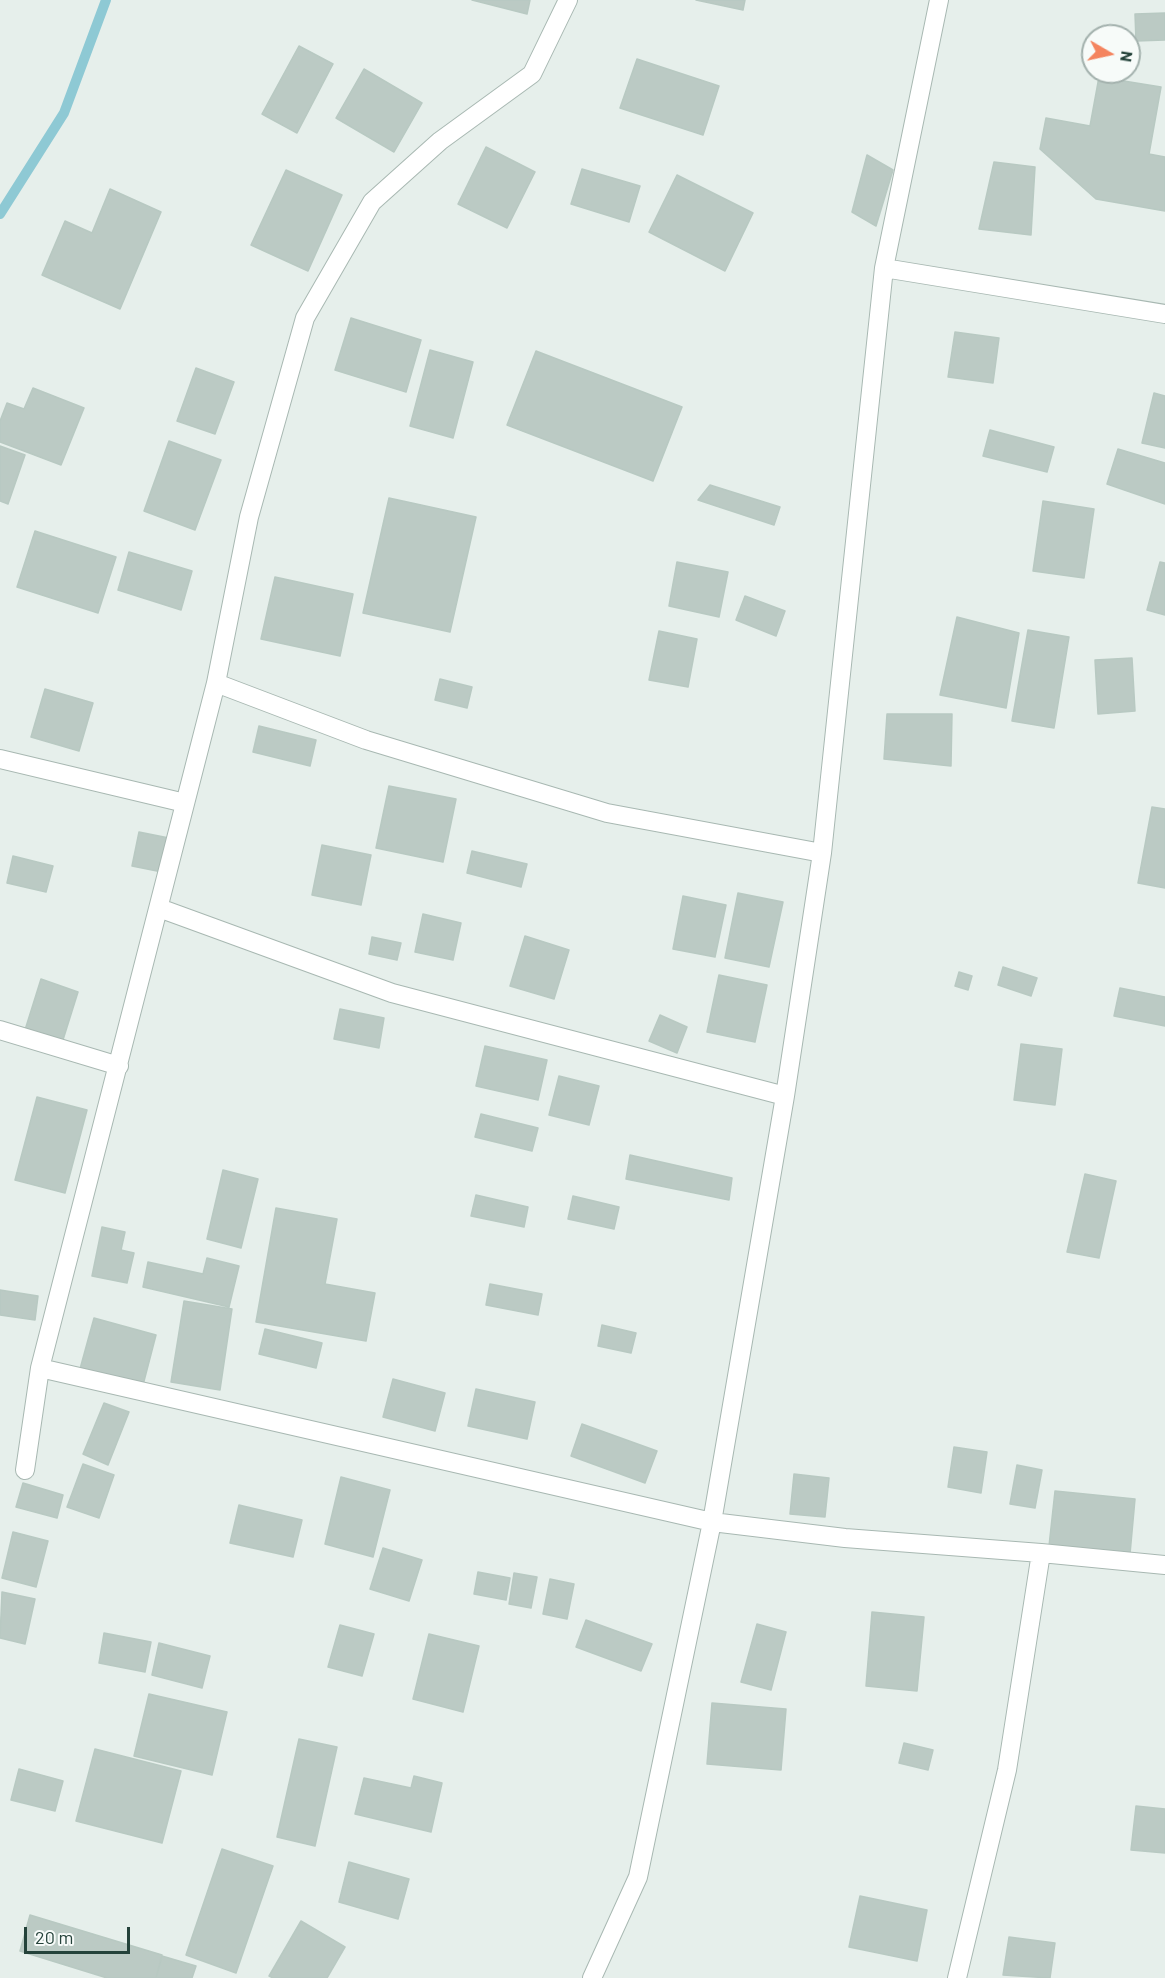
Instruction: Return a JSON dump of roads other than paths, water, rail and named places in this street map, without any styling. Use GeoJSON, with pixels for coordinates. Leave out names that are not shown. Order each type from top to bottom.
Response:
{"type":"FeatureCollection","features":[{"type":"Feature","properties":{"kind":"street"},"geometry":{"type":"LineString","coordinates":[[25,1470],[40,1368],[216,683],[249,517],[305,318],[372,202],[440,141],[532,74],[568,0]]}},
{"type":"Feature","properties":{"kind":"street"},"geometry":{"type":"LineString","coordinates":[[592,1978],[638,1877],[712,1522],[785,1096],[822,853],[884,268],[939,0]]}},
{"type":"Feature","properties":{"kind":"street"},"geometry":{"type":"LineString","coordinates":[[884,268],[1165,314]]}},
{"type":"Feature","properties":{"kind":"street"},"geometry":{"type":"LineString","coordinates":[[216,683],[366,740],[607,813],[822,853]]}},
{"type":"Feature","properties":{"kind":"street"},"geometry":{"type":"LineString","coordinates":[[0,759],[185,803]]}},
{"type":"Feature","properties":{"kind":"street"},"geometry":{"type":"LineString","coordinates":[[159,908],[392,993],[785,1096]]}},
{"type":"Feature","properties":{"kind":"street"},"geometry":{"type":"LineString","coordinates":[[0,1030],[119,1066]]}},
{"type":"Feature","properties":{"kind":"street"},"geometry":{"type":"LineString","coordinates":[[40,1368],[712,1522],[845,1538],[1165,1565]]}},
{"type":"Feature","properties":{"kind":"street"},"geometry":{"type":"LineString","coordinates":[[957,1978],[1008,1770],[1041,1553]]}},
{"type":"Feature","properties":{"kind":"waterway"},"geometry":{"type":"LineString","coordinates":[[0,214],[64,113],[106,0]]}}]}
